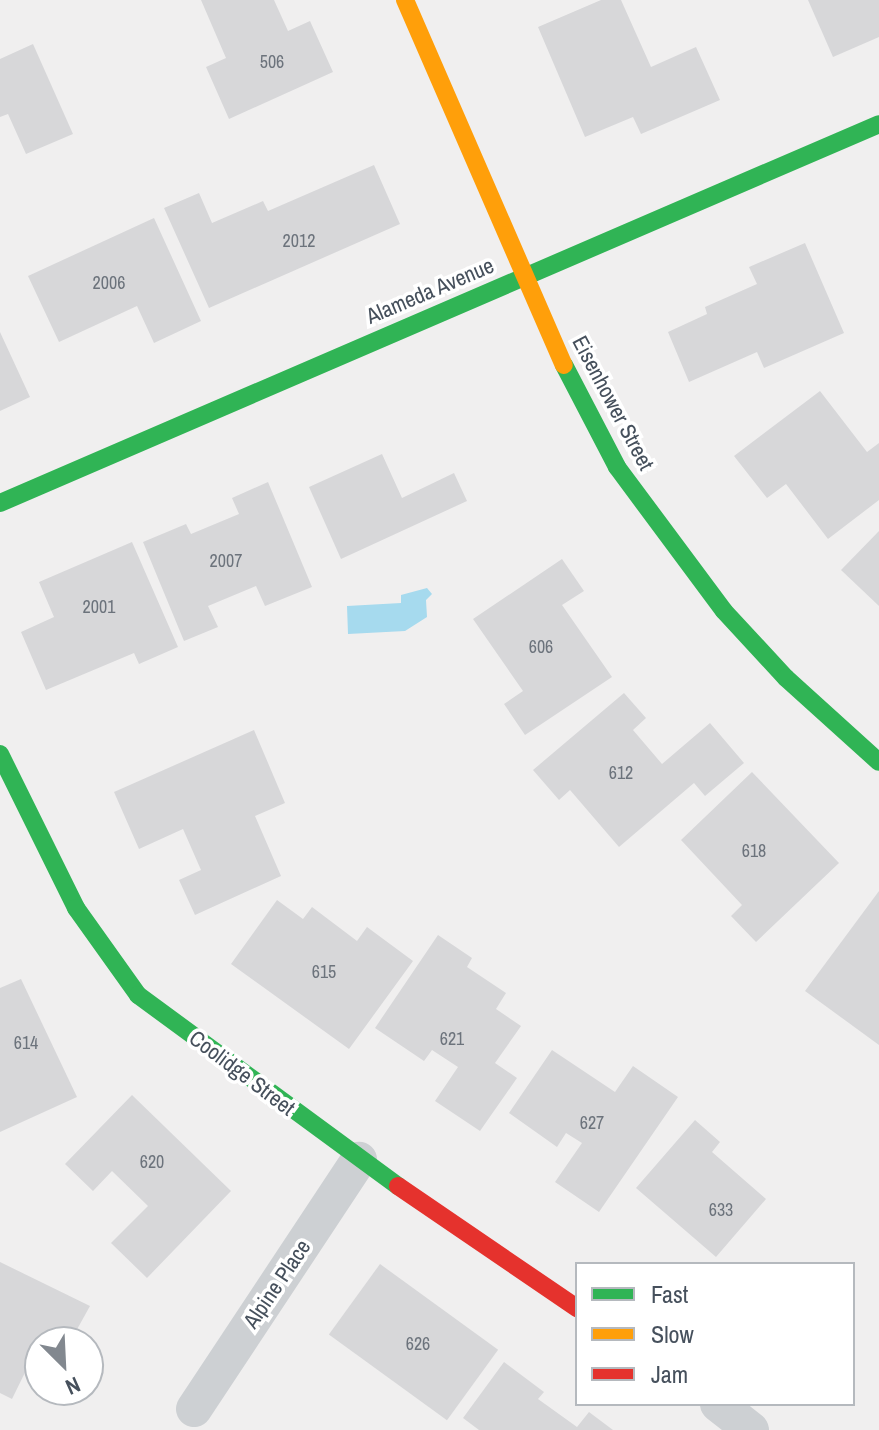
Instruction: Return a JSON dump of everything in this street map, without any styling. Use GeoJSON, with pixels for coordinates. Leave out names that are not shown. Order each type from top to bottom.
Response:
{"type":"FeatureCollection","features":[{"type":"Feature","properties":{"kind":"street","name":"Eisenhower Street"},"geometry":{"type":"LineString","coordinates":[[405,0],[525,278],[597,432],[675,551],[786,678],[879,762]]}},
{"type":"Feature","properties":{"kind":"street","name":"Alameda Avenue"},"geometry":{"type":"LineString","coordinates":[[0,503],[879,124]]}},
{"type":"Feature","properties":{"kind":"street","name":"Coolidge Street"},"geometry":{"type":"LineString","coordinates":[[0,754],[76,908],[138,995],[359,1160],[575,1307]]}},
{"type":"Feature","properties":{"kind":"street","name":"Alpine Place"},"geometry":{"type":"LineString","coordinates":[[194,1409],[359,1160]]}},
{"type":"Feature","properties":{"kind":"street"},"geometry":{"type":"LineString","coordinates":[[721,1406],[751,1430]]}},
{"type":"Feature","properties":{"kind":"water"},"geometry":{"type":"Polygon","coordinates":[[[427,588],[432,594],[426,600],[427,617],[405,631],[348,634],[347,606],[401,603],[401,595],[427,588]]]}},
{"type":"Feature","properties":{"kind":"building"},"geometry":{"type":"Polygon","coordinates":[[[201,0],[274,0],[288,31],[310,21],[333,72],[229,119],[206,67],[226,58],[201,0]]]}},
{"type":"Feature","properties":{"kind":"building"},"geometry":{"type":"Polygon","coordinates":[[[601,0],[621,0],[651,67],[696,47],[720,100],[641,134],[633,117],[585,137],[538,27],[601,0]]]}},
{"type":"Feature","properties":{"kind":"building"},"geometry":{"type":"Polygon","coordinates":[[[808,0],[879,0],[879,37],[833,57],[808,0]]]}},
{"type":"Feature","properties":{"kind":"building"},"geometry":{"type":"Polygon","coordinates":[[[33,44],[73,134],[26,154],[8,114],[0,117],[0,59],[33,44]]]}},
{"type":"Feature","properties":{"kind":"building"},"geometry":{"type":"Polygon","coordinates":[[[374,165],[400,224],[209,308],[164,208],[199,193],[212,223],[263,201],[268,211],[374,165]]]}},
{"type":"Feature","properties":{"kind":"building"},"geometry":{"type":"Polygon","coordinates":[[[154,218],[201,321],[154,343],[137,306],[59,342],[28,276],[154,218]]]}},
{"type":"Feature","properties":{"kind":"building"},"geometry":{"type":"Polygon","coordinates":[[[805,243],[844,333],[764,368],[757,352],[689,382],[668,332],[707,314],[705,307],[757,284],[749,267],[805,243]]]}},
{"type":"Feature","properties":{"kind":"building"},"geometry":{"type":"Polygon","coordinates":[[[0,332],[30,397],[0,411],[0,332]]]}},
{"type":"Feature","properties":{"kind":"building"},"geometry":{"type":"Polygon","coordinates":[[[820,391],[867,452],[879,443],[879,500],[828,539],[786,484],[767,498],[734,456],[820,391]]]}},
{"type":"Feature","properties":{"kind":"building"},"geometry":{"type":"Polygon","coordinates":[[[382,454],[402,498],[454,473],[467,501],[341,559],[309,487],[382,454]]]}},
{"type":"Feature","properties":{"kind":"building"},"geometry":{"type":"Polygon","coordinates":[[[268,482],[312,587],[265,606],[256,586],[208,606],[218,627],[184,641],[143,542],[186,524],[191,534],[239,514],[232,498],[268,482]]]}},
{"type":"Feature","properties":{"kind":"building"},"geometry":{"type":"Polygon","coordinates":[[[879,531],[879,606],[841,570],[879,531]]]}},
{"type":"Feature","properties":{"kind":"building"},"geometry":{"type":"Polygon","coordinates":[[[132,542],[178,647],[139,664],[134,653],[46,690],[21,632],[54,617],[39,582],[132,542]]]}},
{"type":"Feature","properties":{"kind":"building"},"geometry":{"type":"Polygon","coordinates":[[[562,559],[584,591],[562,605],[612,677],[525,735],[504,704],[523,691],[473,619],[562,559]]]}},
{"type":"Feature","properties":{"kind":"building"},"geometry":{"type":"Polygon","coordinates":[[[624,693],[646,718],[633,730],[662,764],[710,723],[744,763],[705,796],[694,783],[619,847],[570,790],[559,800],[533,770],[624,693]]]}},
{"type":"Feature","properties":{"kind":"building"},"geometry":{"type":"Polygon","coordinates":[[[254,730],[285,803],[255,816],[281,876],[195,915],[179,880],[201,870],[183,829],[139,849],[114,792],[254,730]]]}},
{"type":"Feature","properties":{"kind":"building"},"geometry":{"type":"Polygon","coordinates":[[[752,772],[839,863],[756,942],[731,916],[742,905],[681,840],[752,772]]]}},
{"type":"Feature","properties":{"kind":"building"},"geometry":{"type":"Polygon","coordinates":[[[879,891],[879,1045],[805,991],[879,891]]]}},
{"type":"Feature","properties":{"kind":"building"},"geometry":{"type":"Polygon","coordinates":[[[277,900],[303,919],[312,907],[357,941],[367,927],[413,961],[349,1049],[231,964],[277,900]]]}},
{"type":"Feature","properties":{"kind":"building"},"geometry":{"type":"Polygon","coordinates":[[[438,935],[472,958],[467,967],[506,993],[496,1009],[521,1026],[495,1063],[517,1078],[480,1131],[435,1101],[458,1067],[432,1050],[424,1061],[375,1028],[438,935]]]}},
{"type":"Feature","properties":{"kind":"building"},"geometry":{"type":"Polygon","coordinates":[[[21,979],[77,1097],[0,1132],[0,988],[21,979]]]}},
{"type":"Feature","properties":{"kind":"building"},"geometry":{"type":"Polygon","coordinates":[[[552,1050],[615,1092],[633,1066],[678,1097],[599,1212],[555,1182],[582,1143],[566,1133],[557,1147],[509,1113],[552,1050]]]}},
{"type":"Feature","properties":{"kind":"building"},"geometry":{"type":"Polygon","coordinates":[[[132,1095],[231,1191],[147,1278],[111,1243],[148,1206],[112,1171],[93,1191],[65,1164],[132,1095]]]}},
{"type":"Feature","properties":{"kind":"building"},"geometry":{"type":"Polygon","coordinates":[[[695,1120],[720,1142],[712,1152],[766,1199],[716,1257],[636,1188],[695,1120]]]}},
{"type":"Feature","properties":{"kind":"building"},"geometry":{"type":"Polygon","coordinates":[[[0,1262],[90,1306],[79,1326],[24,1326],[24,1375],[12,1399],[0,1393],[0,1262]]]}},
{"type":"Feature","properties":{"kind":"building"},"geometry":{"type":"Polygon","coordinates":[[[380,1264],[498,1350],[447,1420],[329,1334],[380,1264]]]}},
{"type":"Feature","properties":{"kind":"building"},"geometry":{"type":"Polygon","coordinates":[[[504,1362],[544,1392],[538,1399],[577,1427],[589,1412],[613,1430],[479,1430],[463,1418],[504,1362]]]}},
{"type":"Feature","properties":{"kind":"traffic: fast"},"geometry":{"type":"LineString","coordinates":[[0,503],[879,124]]}},
{"type":"Feature","properties":{"kind":"traffic: fast"},"geometry":{"type":"LineString","coordinates":[[564,365],[617,467],[724,611],[786,678],[879,762]]}},
{"type":"Feature","properties":{"kind":"traffic: fast"},"geometry":{"type":"LineString","coordinates":[[0,754],[76,908],[138,995],[398,1186]]}},
{"type":"Feature","properties":{"kind":"traffic: slow"},"geometry":{"type":"LineString","coordinates":[[405,0],[564,365]]}},
{"type":"Feature","properties":{"kind":"traffic: jam"},"geometry":{"type":"LineString","coordinates":[[398,1186],[575,1307]]}}]}
